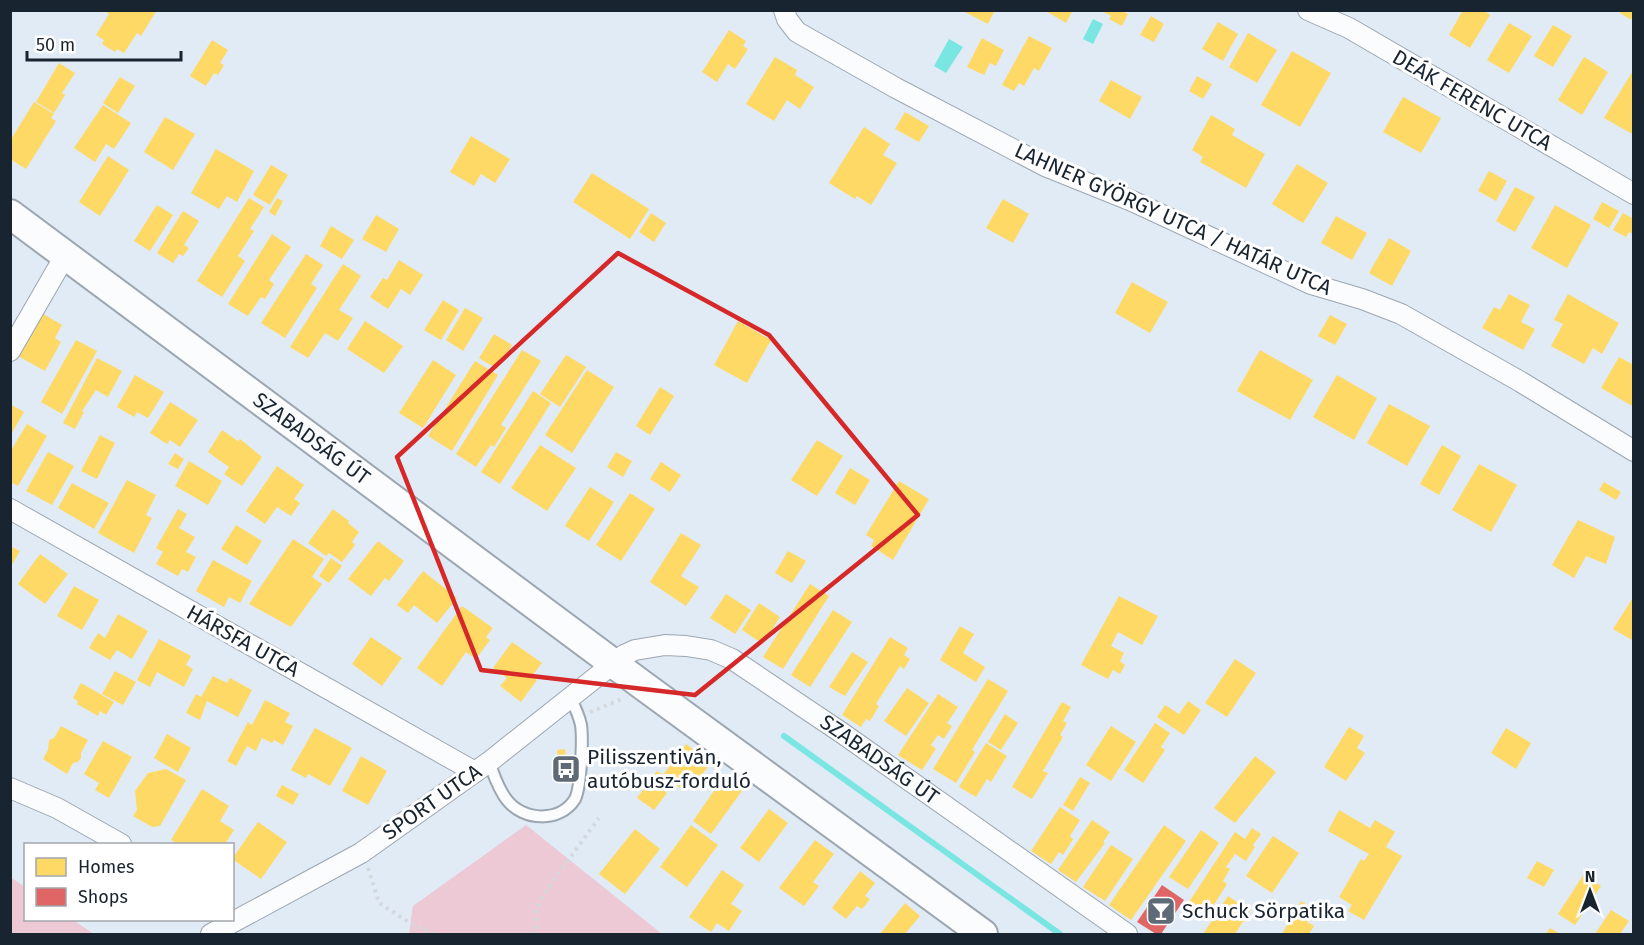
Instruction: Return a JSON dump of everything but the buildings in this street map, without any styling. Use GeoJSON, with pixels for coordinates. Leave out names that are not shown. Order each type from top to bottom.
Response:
{"type":"FeatureCollection","features":[{"type":"Feature","properties":{"kind":"main road","name":"SZABADSÁG ÚT"},"geometry":{"type":"LineString","coordinates":[[10,214],[613,663],[983,934]]}},
{"type":"Feature","properties":{"kind":"street","name":"LAHNER GYÖRGY UTCA / HATÁR UTCA"},"geometry":{"type":"LineString","coordinates":[[784,10],[797,32],[896,88],[1045,166],[1132,201],[1311,284],[1362,299],[1401,314],[1521,382],[1634,451]]}},
{"type":"Feature","properties":{"kind":"street","name":"DEÁK FERENC UTCA"},"geometry":{"type":"LineString","coordinates":[[1308,10],[1348,28],[1634,194]]}},
{"type":"Feature","properties":{"kind":"street"},"geometry":{"type":"LineString","coordinates":[[10,351],[66,254]]}},
{"type":"Feature","properties":{"kind":"street","name":"HÁRSFA UTCA"},"geometry":{"type":"LineString","coordinates":[[10,509],[482,767]]}},
{"type":"Feature","properties":{"kind":"street","name":"SZABADSÁG ÚT"},"geometry":{"type":"LineString","coordinates":[[613,663],[635,650],[665,645],[711,650],[732,659],[842,733],[1127,934]]}},
{"type":"Feature","properties":{"kind":"street","name":"SPORT UTCA"},"geometry":{"type":"LineString","coordinates":[[211,934],[237,924],[361,853],[482,767],[571,699],[613,663]]}},
{"type":"Feature","properties":{"kind":"street"},"geometry":{"type":"LineString","coordinates":[[10,788],[57,808],[119,843]]}},
{"type":"Feature","properties":{"kind":"lane"},"geometry":{"type":"LineString","coordinates":[[482,767],[503,795],[519,811],[531,816],[545,817],[567,808],[578,791],[580,770],[581,728],[571,699]]}},
{"type":"Feature","properties":{"kind":"path"},"geometry":{"type":"LineString","coordinates":[[533,934],[537,930],[536,911],[543,895],[599,818]]}},
{"type":"Feature","properties":{"kind":"path"},"geometry":{"type":"LineString","coordinates":[[361,853],[370,871],[379,903],[410,923],[435,934]]}},
{"type":"Feature","properties":{"kind":"highlighted area"},"geometry":{"type":"Polygon","coordinates":[[[618,253],[769,335],[918,515],[695,695],[481,670],[397,457],[618,253]]]}},
{"type":"Feature","properties":{"kind":"shaded area"},"geometry":{"type":"Polygon","coordinates":[[[1093,19],[1103,24],[1093,44],[1083,39],[1093,19]]]}},
{"type":"Feature","properties":{"kind":"shaded area"},"geometry":{"type":"Polygon","coordinates":[[[949,39],[963,47],[946,73],[934,66],[949,39]]]}},
{"type":"Feature","properties":{"kind":"shaded area"},"geometry":{"type":"Polygon","coordinates":[[[526,825],[662,934],[409,934],[413,906],[526,825]]]}},
{"type":"Feature","properties":{"kind":"shaded area"},"geometry":{"type":"Polygon","coordinates":[[[10,877],[24,886],[24,921],[74,921],[94,934],[11,934],[10,877]]]}},
{"type":"Feature","properties":{"kind":"waterway"},"geometry":{"type":"LineString","coordinates":[[784,736],[1060,934]]}},
{"type":"Feature","properties":{"kind":"place","name":"Pilisszentiván, autóbusz-forduló"},"geometry":{"type":"Point","coordinates":[566,769]}},
{"type":"Feature","properties":{"kind":"place","name":"Schuck Sörpatika"},"geometry":{"type":"Point","coordinates":[1161,911]}}]}
